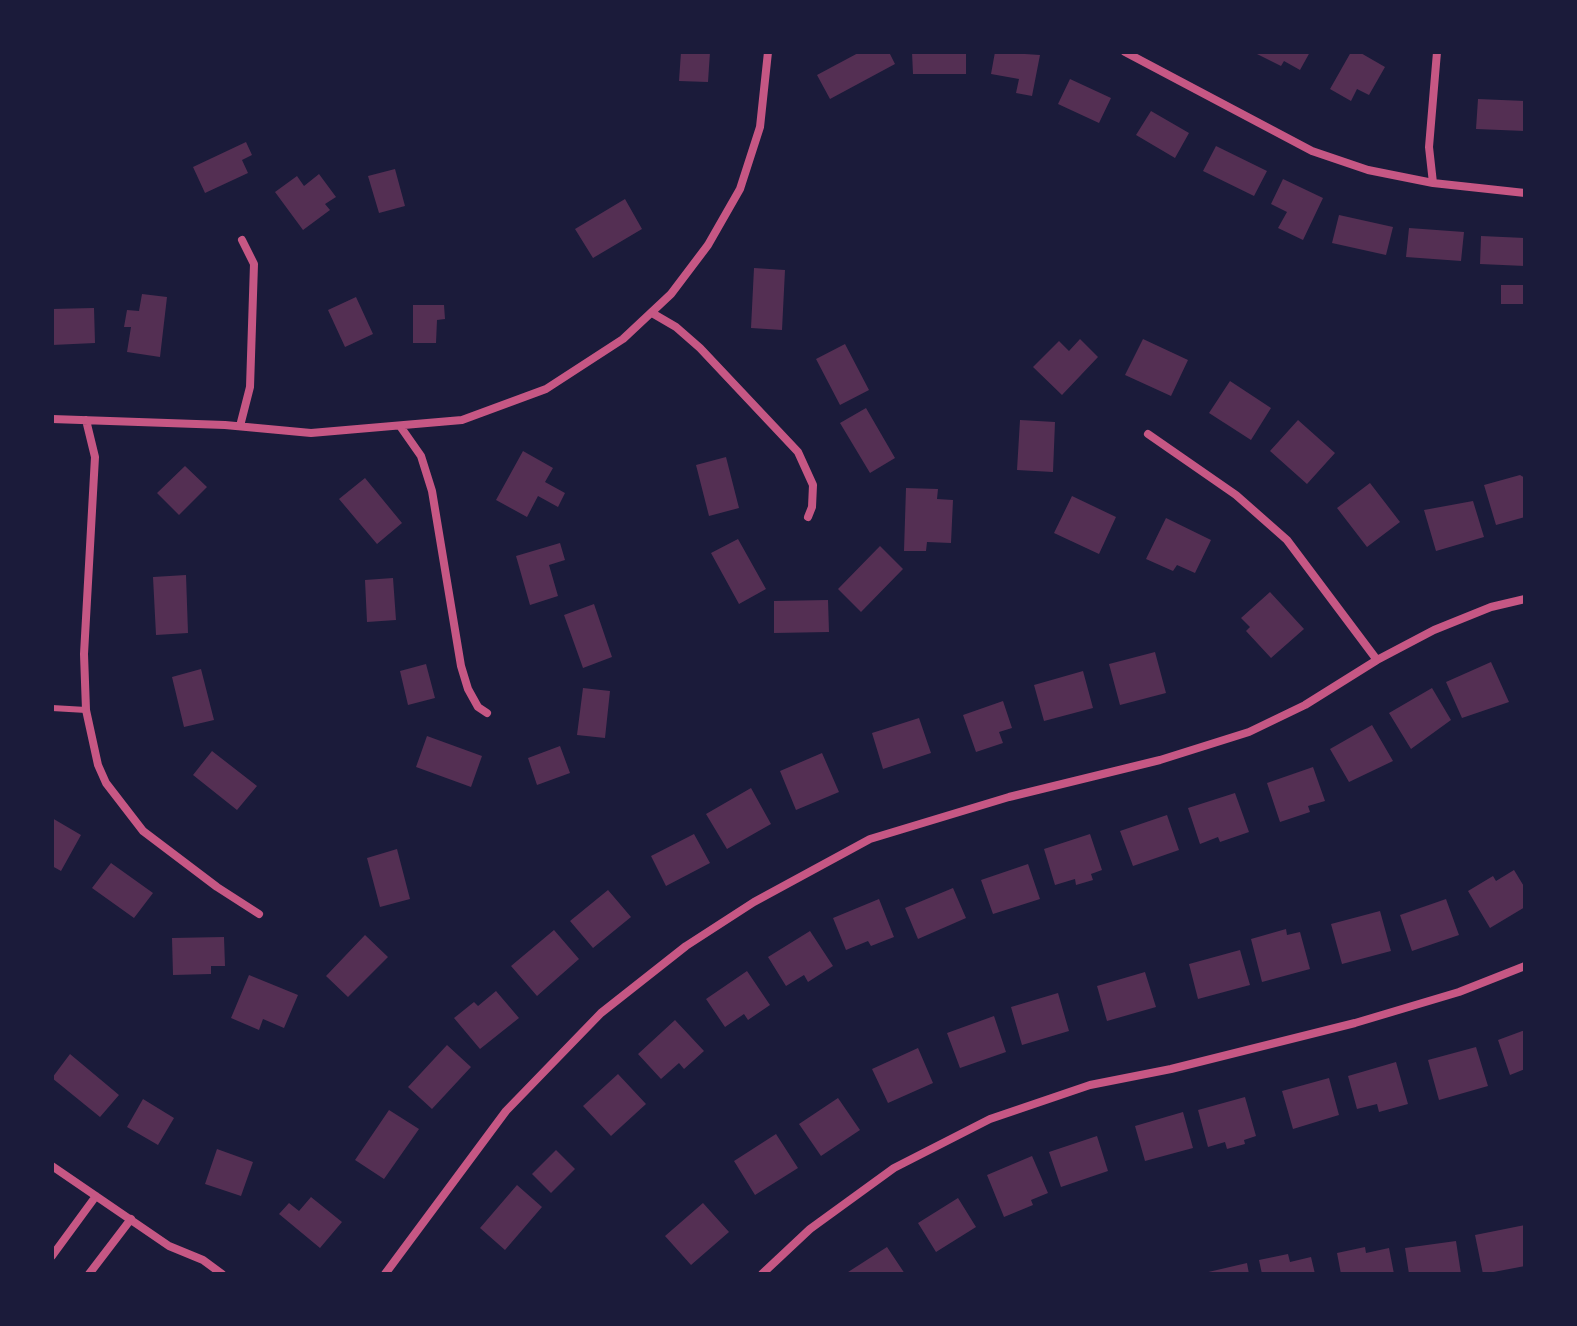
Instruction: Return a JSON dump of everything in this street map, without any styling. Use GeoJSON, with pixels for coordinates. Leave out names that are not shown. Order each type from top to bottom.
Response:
{"type":"FeatureCollection","features":[{"type":"Feature","properties":{"kind":"street"},"geometry":{"type":"LineString","coordinates":[[52,419],[240,426],[311,433],[462,420],[546,389],[623,339],[652,313],[708,245],[740,189],[760,127],[768,52]]}},
{"type":"Feature","properties":{"kind":"street"},"geometry":{"type":"LineString","coordinates":[[1125,52],[1312,151],[1368,170],[1433,183],[1525,193]]}},
{"type":"Feature","properties":{"kind":"street"},"geometry":{"type":"LineString","coordinates":[[1433,183],[1429,133],[1437,52]]}},
{"type":"Feature","properties":{"kind":"street"},"geometry":{"type":"LineString","coordinates":[[240,426],[250,387],[254,264],[242,240]]}},
{"type":"Feature","properties":{"kind":"street"},"geometry":{"type":"LineString","coordinates":[[652,313],[700,348],[798,452],[813,485],[812,507],[808,517]]}},
{"type":"Feature","properties":{"kind":"street"},"geometry":{"type":"LineString","coordinates":[[86,420],[95,457],[84,654],[86,710],[93,748],[106,783],[143,831],[217,887],[259,914]]}},
{"type":"Feature","properties":{"kind":"street"},"geometry":{"type":"LineString","coordinates":[[400,426],[421,456],[432,491],[461,666],[468,689],[478,707],[487,713]]}},
{"type":"Feature","properties":{"kind":"street"},"geometry":{"type":"LineString","coordinates":[[1148,434],[1236,495],[1287,540],[1377,660]]}},
{"type":"Feature","properties":{"kind":"street"},"geometry":{"type":"LineString","coordinates":[[385,1274],[506,1111],[601,1013],[686,946],[754,902],[870,839],[1009,797],[1160,760],[1249,732],[1305,705],[1377,660],[1462,617],[1525,599]]}},
{"type":"Feature","properties":{"kind":"street"},"geometry":{"type":"LineString","coordinates":[[762,1274],[810,1229],[894,1168],[1002,1114],[1090,1085],[1171,1069],[1355,1023],[1459,992],[1525,966]]}},
{"type":"Feature","properties":{"kind":"street"},"geometry":{"type":"LineString","coordinates":[[52,1166],[169,1246],[203,1260],[222,1274]]}},
{"type":"Feature","properties":{"kind":"street"},"geometry":{"type":"LineString","coordinates":[[52,1256],[96,1196]]}},
{"type":"Feature","properties":{"kind":"street"},"geometry":{"type":"LineString","coordinates":[[89,1274],[131,1219]]}},
{"type":"Feature","properties":{"kind":"lane"},"geometry":{"type":"LineString","coordinates":[[52,708],[86,710]]}},
{"type":"Feature","properties":{"kind":"building"},"geometry":{"type":"Polygon","coordinates":[[[681,52],[710,52],[708,82],[679,81],[681,52]]]}},
{"type":"Feature","properties":{"kind":"building"},"geometry":{"type":"Polygon","coordinates":[[[860,52],[889,52],[895,64],[830,99],[817,75],[860,52]]]}},
{"type":"Feature","properties":{"kind":"building"},"geometry":{"type":"Polygon","coordinates":[[[912,52],[966,52],[966,74],[913,74],[912,52]]]}},
{"type":"Feature","properties":{"kind":"building"},"geometry":{"type":"Polygon","coordinates":[[[995,52],[1040,55],[1032,96],[1016,93],[1019,79],[991,74],[995,52]]]}},
{"type":"Feature","properties":{"kind":"building"},"geometry":{"type":"Polygon","coordinates":[[[1253,52],[1310,52],[1300,70],[1284,61],[1281,66],[1253,52]]]}},
{"type":"Feature","properties":{"kind":"building"},"geometry":{"type":"Polygon","coordinates":[[[1351,52],[1359,52],[1385,67],[1369,95],[1357,89],[1351,101],[1330,89],[1351,52]]]}},
{"type":"Feature","properties":{"kind":"building"},"geometry":{"type":"Polygon","coordinates":[[[1070,79],[1111,98],[1099,123],[1058,104],[1070,79]]]}},
{"type":"Feature","properties":{"kind":"building"},"geometry":{"type":"Polygon","coordinates":[[[1478,99],[1525,101],[1525,131],[1476,129],[1478,99]]]}},
{"type":"Feature","properties":{"kind":"building"},"geometry":{"type":"Polygon","coordinates":[[[1151,111],[1189,133],[1175,158],[1136,135],[1151,111]]]}},
{"type":"Feature","properties":{"kind":"building"},"geometry":{"type":"Polygon","coordinates":[[[246,142],[252,155],[242,160],[248,173],[205,193],[193,167],[246,142]]]}},
{"type":"Feature","properties":{"kind":"building"},"geometry":{"type":"Polygon","coordinates":[[[1216,146],[1267,171],[1254,196],[1203,171],[1216,146]]]}},
{"type":"Feature","properties":{"kind":"building"},"geometry":{"type":"Polygon","coordinates":[[[395,169],[405,206],[379,213],[368,176],[395,169]]]}},
{"type":"Feature","properties":{"kind":"building"},"geometry":{"type":"Polygon","coordinates":[[[319,174],[336,197],[325,204],[330,210],[303,230],[275,192],[297,176],[304,186],[319,174]]]}},
{"type":"Feature","properties":{"kind":"building"},"geometry":{"type":"Polygon","coordinates":[[[1283,179],[1323,198],[1303,240],[1278,228],[1287,212],[1271,204],[1283,179]]]}},
{"type":"Feature","properties":{"kind":"building"},"geometry":{"type":"Polygon","coordinates":[[[625,199],[642,229],[593,258],[575,229],[625,199]]]}},
{"type":"Feature","properties":{"kind":"building"},"geometry":{"type":"Polygon","coordinates":[[[1339,215],[1393,227],[1386,255],[1332,243],[1339,215]]]}},
{"type":"Feature","properties":{"kind":"building"},"geometry":{"type":"Polygon","coordinates":[[[1409,228],[1464,232],[1461,261],[1406,257],[1409,228]]]}},
{"type":"Feature","properties":{"kind":"building"},"geometry":{"type":"Polygon","coordinates":[[[1481,236],[1525,238],[1525,266],[1480,264],[1481,236]]]}},
{"type":"Feature","properties":{"kind":"building"},"geometry":{"type":"Polygon","coordinates":[[[754,268],[785,270],[782,330],[751,328],[754,268]]]}},
{"type":"Feature","properties":{"kind":"building"},"geometry":{"type":"Polygon","coordinates":[[[1501,285],[1525,285],[1525,304],[1501,304],[1501,285]]]}},
{"type":"Feature","properties":{"kind":"building"},"geometry":{"type":"Polygon","coordinates":[[[142,294],[167,297],[160,357],[127,352],[131,327],[124,327],[127,310],[139,311],[142,294]]]}},
{"type":"Feature","properties":{"kind":"building"},"geometry":{"type":"Polygon","coordinates":[[[356,297],[373,334],[345,347],[328,310],[356,297]]]}},
{"type":"Feature","properties":{"kind":"building"},"geometry":{"type":"Polygon","coordinates":[[[413,305],[444,305],[445,319],[437,320],[436,343],[413,343],[413,305]]]}},
{"type":"Feature","properties":{"kind":"building"},"geometry":{"type":"Polygon","coordinates":[[[94,308],[95,343],[52,345],[52,309],[94,308]]]}},
{"type":"Feature","properties":{"kind":"building"},"geometry":{"type":"Polygon","coordinates":[[[1080,339],[1098,357],[1062,395],[1033,367],[1059,341],[1069,351],[1080,339]]]}},
{"type":"Feature","properties":{"kind":"building"},"geometry":{"type":"Polygon","coordinates":[[[1143,339],[1188,360],[1171,396],[1125,375],[1143,339]]]}},
{"type":"Feature","properties":{"kind":"building"},"geometry":{"type":"Polygon","coordinates":[[[845,344],[869,390],[840,405],[816,359],[845,344]]]}},
{"type":"Feature","properties":{"kind":"building"},"geometry":{"type":"Polygon","coordinates":[[[1230,381],[1271,408],[1251,440],[1209,413],[1230,381]]]}},
{"type":"Feature","properties":{"kind":"building"},"geometry":{"type":"Polygon","coordinates":[[[866,408],[895,458],[870,473],[840,423],[866,408]]]}},
{"type":"Feature","properties":{"kind":"building"},"geometry":{"type":"Polygon","coordinates":[[[1020,420],[1055,422],[1053,472],[1017,470],[1020,420]]]}},
{"type":"Feature","properties":{"kind":"building"},"geometry":{"type":"Polygon","coordinates":[[[1298,420],[1335,453],[1307,484],[1270,451],[1298,420]]]}},
{"type":"Feature","properties":{"kind":"building"},"geometry":{"type":"Polygon","coordinates":[[[523,451],[553,468],[545,482],[565,493],[558,507],[538,496],[527,517],[496,500],[523,451]]]}},
{"type":"Feature","properties":{"kind":"building"},"geometry":{"type":"Polygon","coordinates":[[[726,457],[739,508],[709,516],[696,465],[726,457]]]}},
{"type":"Feature","properties":{"kind":"building"},"geometry":{"type":"Polygon","coordinates":[[[185,466],[207,487],[179,515],[157,493],[185,466]]]}},
{"type":"Feature","properties":{"kind":"building"},"geometry":{"type":"Polygon","coordinates":[[[1520,475],[1525,478],[1525,517],[1496,525],[1484,485],[1520,475]]]}},
{"type":"Feature","properties":{"kind":"building"},"geometry":{"type":"Polygon","coordinates":[[[365,478],[402,523],[377,544],[339,499],[365,478]]]}},
{"type":"Feature","properties":{"kind":"building"},"geometry":{"type":"Polygon","coordinates":[[[1370,483],[1400,522],[1367,547],[1337,508],[1370,483]]]}},
{"type":"Feature","properties":{"kind":"building"},"geometry":{"type":"Polygon","coordinates":[[[906,488],[938,489],[937,499],[953,500],[951,543],[927,542],[926,551],[904,551],[906,488]]]}},
{"type":"Feature","properties":{"kind":"building"},"geometry":{"type":"Polygon","coordinates":[[[1072,496],[1116,517],[1099,554],[1054,533],[1072,496]]]}},
{"type":"Feature","properties":{"kind":"building"},"geometry":{"type":"Polygon","coordinates":[[[1473,501],[1484,537],[1436,551],[1424,510],[1473,501]]]}},
{"type":"Feature","properties":{"kind":"building"},"geometry":{"type":"Polygon","coordinates":[[[1166,518],[1211,540],[1195,573],[1177,565],[1173,571],[1146,559],[1166,518]]]}},
{"type":"Feature","properties":{"kind":"building"},"geometry":{"type":"Polygon","coordinates":[[[738,539],[766,589],[739,604],[711,553],[738,539]]]}},
{"type":"Feature","properties":{"kind":"building"},"geometry":{"type":"Polygon","coordinates":[[[560,543],[565,560],[549,565],[558,596],[530,605],[516,556],[560,543]]]}},
{"type":"Feature","properties":{"kind":"building"},"geometry":{"type":"Polygon","coordinates":[[[880,546],[903,569],[861,612],[838,589],[880,546]]]}},
{"type":"Feature","properties":{"kind":"building"},"geometry":{"type":"Polygon","coordinates":[[[186,575],[188,633],[156,635],[153,577],[186,575]]]}},
{"type":"Feature","properties":{"kind":"building"},"geometry":{"type":"Polygon","coordinates":[[[393,578],[396,620],[367,622],[365,580],[393,578]]]}},
{"type":"Feature","properties":{"kind":"building"},"geometry":{"type":"Polygon","coordinates":[[[1270,592],[1304,629],[1271,658],[1246,631],[1250,627],[1241,618],[1270,592]]]}},
{"type":"Feature","properties":{"kind":"building"},"geometry":{"type":"Polygon","coordinates":[[[828,600],[829,632],[774,633],[774,601],[828,600]]]}},
{"type":"Feature","properties":{"kind":"building"},"geometry":{"type":"Polygon","coordinates":[[[594,604],[612,657],[583,668],[564,615],[594,604]]]}},
{"type":"Feature","properties":{"kind":"building"},"geometry":{"type":"Polygon","coordinates":[[[1155,652],[1166,693],[1120,705],[1109,664],[1155,652]]]}},
{"type":"Feature","properties":{"kind":"building"},"geometry":{"type":"Polygon","coordinates":[[[1491,662],[1509,702],[1462,718],[1446,682],[1491,662]]]}},
{"type":"Feature","properties":{"kind":"building"},"geometry":{"type":"Polygon","coordinates":[[[426,664],[435,698],[408,705],[400,671],[426,664]]]}},
{"type":"Feature","properties":{"kind":"building"},"geometry":{"type":"Polygon","coordinates":[[[201,669],[214,720],[184,727],[172,677],[201,669]]]}},
{"type":"Feature","properties":{"kind":"building"},"geometry":{"type":"Polygon","coordinates":[[[1083,671],[1093,708],[1044,721],[1034,685],[1083,671]]]}},
{"type":"Feature","properties":{"kind":"building"},"geometry":{"type":"Polygon","coordinates":[[[583,688],[610,691],[605,738],[577,735],[583,688]]]}},
{"type":"Feature","properties":{"kind":"building"},"geometry":{"type":"Polygon","coordinates":[[[1432,688],[1451,720],[1411,749],[1389,713],[1432,688]]]}},
{"type":"Feature","properties":{"kind":"building"},"geometry":{"type":"Polygon","coordinates":[[[1003,701],[1012,728],[999,732],[1003,743],[976,752],[963,715],[1003,701]]]}},
{"type":"Feature","properties":{"kind":"building"},"geometry":{"type":"Polygon","coordinates":[[[919,718],[931,753],[883,769],[872,733],[919,718]]]}},
{"type":"Feature","properties":{"kind":"building"},"geometry":{"type":"Polygon","coordinates":[[[1372,725],[1393,761],[1349,782],[1330,749],[1372,725]]]}},
{"type":"Feature","properties":{"kind":"building"},"geometry":{"type":"Polygon","coordinates":[[[427,736],[482,756],[471,787],[416,767],[427,736]]]}},
{"type":"Feature","properties":{"kind":"building"},"geometry":{"type":"Polygon","coordinates":[[[560,746],[570,773],[537,785],[528,758],[560,746]]]}},
{"type":"Feature","properties":{"kind":"building"},"geometry":{"type":"Polygon","coordinates":[[[212,751],[257,786],[237,810],[193,775],[212,751]]]}},
{"type":"Feature","properties":{"kind":"building"},"geometry":{"type":"Polygon","coordinates":[[[822,753],[839,792],[796,810],[780,771],[822,753]]]}},
{"type":"Feature","properties":{"kind":"building"},"geometry":{"type":"Polygon","coordinates":[[[1313,767],[1325,801],[1308,806],[1310,812],[1280,822],[1267,783],[1313,767]]]}},
{"type":"Feature","properties":{"kind":"building"},"geometry":{"type":"Polygon","coordinates":[[[751,788],[771,824],[727,849],[706,814],[751,788]]]}},
{"type":"Feature","properties":{"kind":"building"},"geometry":{"type":"Polygon","coordinates":[[[1235,793],[1249,832],[1220,842],[1218,837],[1200,844],[1188,808],[1235,793]]]}},
{"type":"Feature","properties":{"kind":"building"},"geometry":{"type":"Polygon","coordinates":[[[1167,815],[1179,850],[1133,866],[1120,831],[1167,815]]]}},
{"type":"Feature","properties":{"kind":"building"},"geometry":{"type":"Polygon","coordinates":[[[52,818],[81,835],[61,871],[52,866],[52,818]]]}},
{"type":"Feature","properties":{"kind":"building"},"geometry":{"type":"Polygon","coordinates":[[[694,834],[710,863],[666,886],[651,856],[694,834]]]}},
{"type":"Feature","properties":{"kind":"building"},"geometry":{"type":"Polygon","coordinates":[[[1090,834],[1102,870],[1091,874],[1093,880],[1076,885],[1075,879],[1055,885],[1044,849],[1090,834]]]}},
{"type":"Feature","properties":{"kind":"building"},"geometry":{"type":"Polygon","coordinates":[[[397,849],[410,899],[380,907],[367,858],[397,849]]]}},
{"type":"Feature","properties":{"kind":"building"},"geometry":{"type":"Polygon","coordinates":[[[111,863],[153,893],[134,918],[92,888],[111,863]]]}},
{"type":"Feature","properties":{"kind":"building"},"geometry":{"type":"Polygon","coordinates":[[[1028,864],[1040,899],[993,914],[981,880],[1028,864]]]}},
{"type":"Feature","properties":{"kind":"building"},"geometry":{"type":"Polygon","coordinates":[[[1514,870],[1525,888],[1525,907],[1490,928],[1468,891],[1493,876],[1496,881],[1514,870]]]}},
{"type":"Feature","properties":{"kind":"building"},"geometry":{"type":"Polygon","coordinates":[[[953,888],[966,918],[918,939],[905,908],[953,888]]]}},
{"type":"Feature","properties":{"kind":"building"},"geometry":{"type":"Polygon","coordinates":[[[608,890],[631,917],[593,948],[570,921],[608,890]]]}},
{"type":"Feature","properties":{"kind":"building"},"geometry":{"type":"Polygon","coordinates":[[[879,899],[894,937],[871,946],[868,941],[846,950],[833,918],[879,899]]]}},
{"type":"Feature","properties":{"kind":"building"},"geometry":{"type":"Polygon","coordinates":[[[1446,899],[1459,935],[1412,951],[1400,915],[1446,899]]]}},
{"type":"Feature","properties":{"kind":"building"},"geometry":{"type":"Polygon","coordinates":[[[1380,911],[1391,951],[1342,964],[1331,924],[1380,911]]]}},
{"type":"Feature","properties":{"kind":"building"},"geometry":{"type":"Polygon","coordinates":[[[1286,929],[1287,935],[1300,932],[1310,969],[1262,982],[1251,939],[1286,929]]]}},
{"type":"Feature","properties":{"kind":"building"},"geometry":{"type":"Polygon","coordinates":[[[554,930],[579,959],[537,996],[511,966],[554,930]]]}},
{"type":"Feature","properties":{"kind":"building"},"geometry":{"type":"Polygon","coordinates":[[[810,931],[833,966],[808,982],[804,975],[786,986],[768,957],[810,931]]]}},
{"type":"Feature","properties":{"kind":"building"},"geometry":{"type":"Polygon","coordinates":[[[365,935],[388,957],[348,997],[326,976],[365,935]]]}},
{"type":"Feature","properties":{"kind":"building"},"geometry":{"type":"Polygon","coordinates":[[[224,937],[225,966],[211,966],[211,974],[173,975],[172,938],[224,937]]]}},
{"type":"Feature","properties":{"kind":"building"},"geometry":{"type":"Polygon","coordinates":[[[1240,950],[1250,985],[1198,999],[1189,964],[1240,950]]]}},
{"type":"Feature","properties":{"kind":"building"},"geometry":{"type":"Polygon","coordinates":[[[747,971],[770,1005],[748,1020],[744,1014],[725,1027],[706,999],[747,971]]]}},
{"type":"Feature","properties":{"kind":"building"},"geometry":{"type":"Polygon","coordinates":[[[1145,972],[1156,1007],[1107,1021],[1097,986],[1145,972]]]}},
{"type":"Feature","properties":{"kind":"building"},"geometry":{"type":"Polygon","coordinates":[[[249,975],[298,995],[284,1028],[263,1019],[259,1030],[231,1018],[249,975]]]}},
{"type":"Feature","properties":{"kind":"building"},"geometry":{"type":"Polygon","coordinates":[[[496,991],[519,1018],[480,1049],[454,1018],[474,1002],[478,1006],[496,991]]]}},
{"type":"Feature","properties":{"kind":"building"},"geometry":{"type":"Polygon","coordinates":[[[1058,993],[1069,1031],[1022,1045],[1011,1007],[1058,993]]]}},
{"type":"Feature","properties":{"kind":"building"},"geometry":{"type":"Polygon","coordinates":[[[994,1016],[1006,1052],[960,1068],[947,1033],[994,1016]]]}},
{"type":"Feature","properties":{"kind":"building"},"geometry":{"type":"Polygon","coordinates":[[[675,1020],[704,1051],[684,1069],[679,1063],[661,1079],[638,1054],[675,1020]]]}},
{"type":"Feature","properties":{"kind":"building"},"geometry":{"type":"Polygon","coordinates":[[[1525,1030],[1525,1069],[1510,1075],[1498,1040],[1525,1030]]]}},
{"type":"Feature","properties":{"kind":"building"},"geometry":{"type":"Polygon","coordinates":[[[447,1045],[471,1067],[432,1109],[408,1087],[447,1045]]]}},
{"type":"Feature","properties":{"kind":"building"},"geometry":{"type":"Polygon","coordinates":[[[1476,1047],[1488,1086],[1439,1100],[1428,1060],[1476,1047]]]}},
{"type":"Feature","properties":{"kind":"building"},"geometry":{"type":"Polygon","coordinates":[[[918,1048],[933,1083],[888,1103],[872,1069],[918,1048]]]}},
{"type":"Feature","properties":{"kind":"building"},"geometry":{"type":"Polygon","coordinates":[[[70,1054],[119,1095],[100,1117],[52,1078],[70,1054]]]}},
{"type":"Feature","properties":{"kind":"building"},"geometry":{"type":"Polygon","coordinates":[[[1396,1062],[1408,1104],[1379,1112],[1377,1104],[1357,1109],[1348,1076],[1396,1062]]]}},
{"type":"Feature","properties":{"kind":"building"},"geometry":{"type":"Polygon","coordinates":[[[618,1074],[646,1104],[611,1136],[583,1106],[618,1074]]]}},
{"type":"Feature","properties":{"kind":"building"},"geometry":{"type":"Polygon","coordinates":[[[1329,1078],[1339,1115],[1293,1129],[1282,1091],[1329,1078]]]}},
{"type":"Feature","properties":{"kind":"building"},"geometry":{"type":"Polygon","coordinates":[[[1245,1097],[1256,1136],[1244,1140],[1245,1144],[1227,1149],[1225,1142],[1208,1147],[1198,1110],[1245,1097]]]}},
{"type":"Feature","properties":{"kind":"building"},"geometry":{"type":"Polygon","coordinates":[[[838,1098],[860,1130],[821,1156],[799,1124],[838,1098]]]}},
{"type":"Feature","properties":{"kind":"building"},"geometry":{"type":"Polygon","coordinates":[[[143,1099],[174,1118],[158,1145],[127,1127],[143,1099]]]}},
{"type":"Feature","properties":{"kind":"building"},"geometry":{"type":"Polygon","coordinates":[[[389,1110],[419,1129],[384,1179],[355,1160],[389,1110]]]}},
{"type":"Feature","properties":{"kind":"building"},"geometry":{"type":"Polygon","coordinates":[[[1183,1112],[1193,1148],[1145,1161],[1135,1126],[1183,1112]]]}},
{"type":"Feature","properties":{"kind":"building"},"geometry":{"type":"Polygon","coordinates":[[[776,1134],[798,1168],[755,1195],[734,1161],[776,1134]]]}},
{"type":"Feature","properties":{"kind":"building"},"geometry":{"type":"Polygon","coordinates":[[[1097,1136],[1108,1171],[1061,1187],[1049,1152],[1097,1136]]]}},
{"type":"Feature","properties":{"kind":"building"},"geometry":{"type":"Polygon","coordinates":[[[217,1149],[253,1162],[241,1196],[205,1184],[217,1149]]]}},
{"type":"Feature","properties":{"kind":"building"},"geometry":{"type":"Polygon","coordinates":[[[556,1150],[575,1169],[551,1193],[532,1174],[556,1150]]]}},
{"type":"Feature","properties":{"kind":"building"},"geometry":{"type":"Polygon","coordinates":[[[1032,1156],[1048,1193],[1031,1200],[1033,1205],[1004,1217],[987,1175],[1032,1156]]]}},
{"type":"Feature","properties":{"kind":"building"},"geometry":{"type":"Polygon","coordinates":[[[517,1185],[542,1207],[505,1250],[480,1228],[517,1185]]]}},
{"type":"Feature","properties":{"kind":"building"},"geometry":{"type":"Polygon","coordinates":[[[311,1197],[342,1222],[320,1248],[279,1214],[289,1203],[299,1211],[311,1197]]]}},
{"type":"Feature","properties":{"kind":"building"},"geometry":{"type":"Polygon","coordinates":[[[958,1198],[976,1227],[936,1252],[918,1223],[958,1198]]]}},
{"type":"Feature","properties":{"kind":"building"},"geometry":{"type":"Polygon","coordinates":[[[703,1203],[729,1232],[691,1265],[665,1236],[703,1203]]]}},
{"type":"Feature","properties":{"kind":"building"},"geometry":{"type":"Polygon","coordinates":[[[1525,1225],[1525,1266],[1483,1274],[1475,1235],[1525,1225]]]}},
{"type":"Feature","properties":{"kind":"building"},"geometry":{"type":"Polygon","coordinates":[[[1456,1241],[1461,1274],[1409,1274],[1405,1248],[1456,1241]]]}},
{"type":"Feature","properties":{"kind":"building"},"geometry":{"type":"Polygon","coordinates":[[[887,1247],[905,1274],[845,1274],[887,1247]]]}},
{"type":"Feature","properties":{"kind":"building"},"geometry":{"type":"Polygon","coordinates":[[[1365,1247],[1366,1253],[1389,1248],[1394,1274],[1341,1274],[1337,1253],[1365,1247]]]}},
{"type":"Feature","properties":{"kind":"building"},"geometry":{"type":"Polygon","coordinates":[[[1288,1254],[1290,1262],[1311,1257],[1315,1274],[1262,1274],[1259,1260],[1288,1254]]]}},
{"type":"Feature","properties":{"kind":"building"},"geometry":{"type":"Polygon","coordinates":[[[1247,1263],[1249,1274],[1204,1273],[1247,1263]]]}}]}
